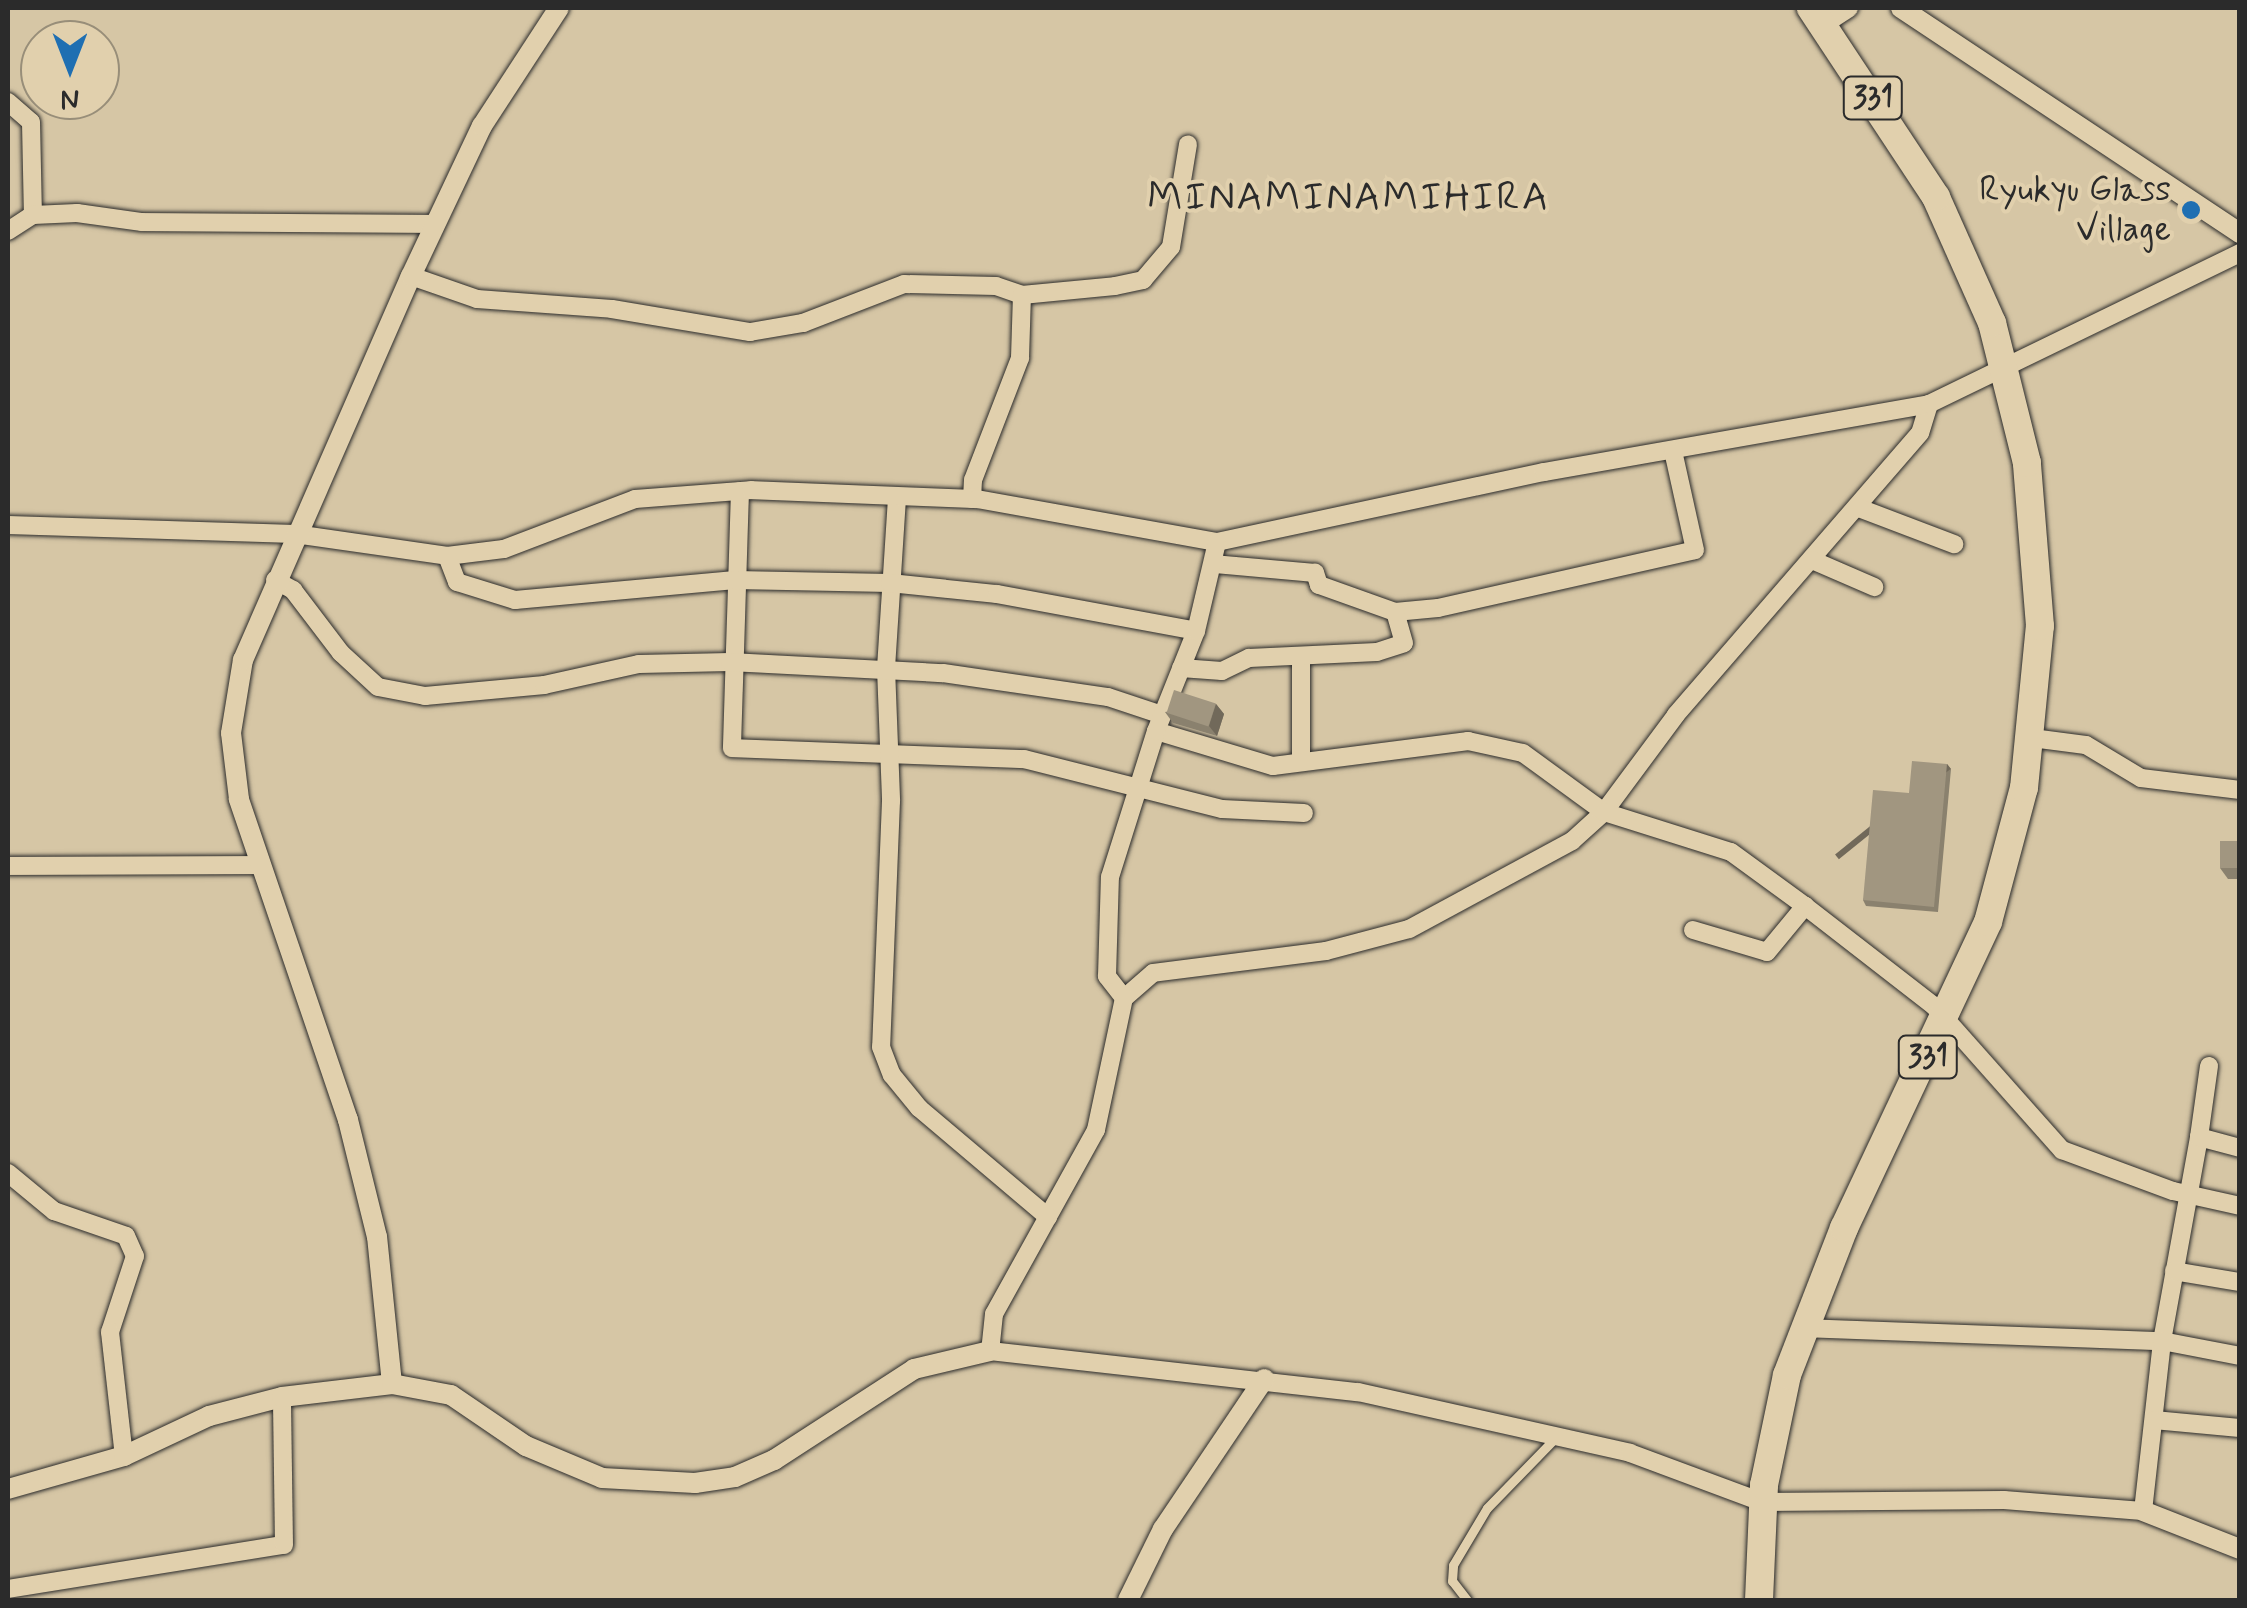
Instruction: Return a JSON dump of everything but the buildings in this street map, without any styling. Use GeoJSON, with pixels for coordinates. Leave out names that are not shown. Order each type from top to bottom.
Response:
{"type":"FeatureCollection","features":[{"type":"Feature","properties":{"kind":"highway","name":"331"},"geometry":{"type":"LineString","coordinates":[[1758,1600],[1762,1502],[1802,1328],[1948,1020],[2006,860],[2032,738],[2040,626],[2037,538],[2007,368],[1936,196],[1817,16]]}},
{"type":"Feature","properties":{"kind":"street"},"geometry":{"type":"LineString","coordinates":[[392,1384],[378,1238],[352,1136],[239,799],[231,733],[242,660],[411,276],[482,126],[558,8]]}},
{"type":"Feature","properties":{"kind":"street"},"geometry":{"type":"LineString","coordinates":[[1817,16],[1848,8]]}},
{"type":"Feature","properties":{"kind":"street"},"geometry":{"type":"LineString","coordinates":[[1900,8],[2240,233]]}},
{"type":"Feature","properties":{"kind":"street"},"geometry":{"type":"LineString","coordinates":[[8,102],[31,122],[32,215]]}},
{"type":"Feature","properties":{"kind":"street"},"geometry":{"type":"LineString","coordinates":[[411,276],[476,299],[612,309],[750,332],[803,322],[904,284],[996,286],[1022,295],[1144,280],[1171,247],[1188,144]]}},
{"type":"Feature","properties":{"kind":"street"},"geometry":{"type":"LineString","coordinates":[[8,231],[32,215],[77,213],[142,222],[435,224]]}},
{"type":"Feature","properties":{"kind":"street"},"geometry":{"type":"LineString","coordinates":[[8,526],[295,534],[447,556],[504,548],[635,499],[740,490],[972,500],[1217,542],[1929,404],[2240,253]]}},
{"type":"Feature","properties":{"kind":"street"},"geometry":{"type":"LineString","coordinates":[[972,500],[974,480],[1020,358],[1022,295]]}},
{"type":"Feature","properties":{"kind":"street"},"geometry":{"type":"LineString","coordinates":[[990,1351],[994,1314],[1096,1130],[1124,998],[1153,974],[1326,951],[1410,929],[1505,882],[1572,840],[1604,812],[1676,716],[1859,508],[1920,433],[1929,404]]}},
{"type":"Feature","properties":{"kind":"street"},"geometry":{"type":"LineString","coordinates":[[1216,564],[1316,573],[1319,584],[1395,612],[1438,608],[1695,550],[1673,451]]}},
{"type":"Feature","properties":{"kind":"street"},"geometry":{"type":"LineString","coordinates":[[740,490],[730,662],[732,748],[889,758],[1024,759],[1135,792],[1222,809],[1304,812]]}},
{"type":"Feature","properties":{"kind":"street"},"geometry":{"type":"LineString","coordinates":[[897,498],[886,668],[889,758],[881,1047],[892,1075],[919,1108],[1048,1217]]}},
{"type":"Feature","properties":{"kind":"street"},"geometry":{"type":"LineString","coordinates":[[1859,508],[1954,544]]}},
{"type":"Feature","properties":{"kind":"street"},"geometry":{"type":"LineString","coordinates":[[1124,998],[1107,976],[1110,877],[1159,723],[1196,631],[1216,564],[1217,542]]}},
{"type":"Feature","properties":{"kind":"street"},"geometry":{"type":"LineString","coordinates":[[447,556],[457,582],[515,600],[735,580],[890,582],[997,594],[1196,631]]}},
{"type":"Feature","properties":{"kind":"street"},"geometry":{"type":"LineString","coordinates":[[1812,560],[1874,587]]}},
{"type":"Feature","properties":{"kind":"street"},"geometry":{"type":"LineString","coordinates":[[275,580],[293,590],[340,653],[378,687],[425,696],[544,685],[639,664],[730,662],[886,668],[1108,697],[1244,762],[1274,766],[1468,741],[1499,745],[1522,753],[1604,812],[1731,852],[1948,1020],[2062,1150],[2186,1194],[2240,1206]]}},
{"type":"Feature","properties":{"kind":"street"},"geometry":{"type":"LineString","coordinates":[[1181,668],[1222,671],[1249,658],[1301,658],[1395,648],[1405,638],[1395,612]]}},
{"type":"Feature","properties":{"kind":"street"},"geometry":{"type":"LineString","coordinates":[[1301,658],[1301,760]]}},
{"type":"Feature","properties":{"kind":"street"},"geometry":{"type":"LineString","coordinates":[[2032,738],[2086,745],[2141,778],[2240,790]]}},
{"type":"Feature","properties":{"kind":"street"},"geometry":{"type":"LineString","coordinates":[[8,866],[261,865]]}},
{"type":"Feature","properties":{"kind":"street"},"geometry":{"type":"LineString","coordinates":[[1693,930],[1768,952],[1805,906]]}},
{"type":"Feature","properties":{"kind":"street"},"geometry":{"type":"LineString","coordinates":[[2143,1511],[2162,1341],[2209,1066]]}},
{"type":"Feature","properties":{"kind":"street"},"geometry":{"type":"LineString","coordinates":[[2199,1137],[2240,1148]]}},
{"type":"Feature","properties":{"kind":"street"},"geometry":{"type":"LineString","coordinates":[[8,1173],[54,1211],[126,1236],[135,1256],[110,1332],[124,1456]]}},
{"type":"Feature","properties":{"kind":"street"},"geometry":{"type":"LineString","coordinates":[[2174,1271],[2240,1282]]}},
{"type":"Feature","properties":{"kind":"street"},"geometry":{"type":"LineString","coordinates":[[1802,1328],[2162,1341],[2240,1356]]}},
{"type":"Feature","properties":{"kind":"street"},"geometry":{"type":"LineString","coordinates":[[8,1489],[124,1456],[209,1416],[282,1397],[392,1384],[450,1395],[526,1446],[602,1478],[695,1483],[735,1477],[774,1460],[914,1369],[990,1351],[1264,1379],[1558,1434],[1762,1502],[2004,1500],[2143,1511],[2240,1549]]}},
{"type":"Feature","properties":{"kind":"street"},"geometry":{"type":"LineString","coordinates":[[1128,1600],[1163,1529],[1264,1379]]}},
{"type":"Feature","properties":{"kind":"street"},"geometry":{"type":"LineString","coordinates":[[8,1590],[284,1545],[282,1397]]}},
{"type":"Feature","properties":{"kind":"street"},"geometry":{"type":"LineString","coordinates":[[2154,1420],[2240,1428]]}},
{"type":"Feature","properties":{"kind":"lane"},"geometry":{"type":"LineString","coordinates":[[1467,1600],[1452,1581],[1453,1566],[1488,1508],[1558,1434]]}},
{"type":"Feature","properties":{"kind":"place","name":"Ryukyu Glass Village"},"geometry":{"type":"Point","coordinates":[2191,210]}},
{"type":"Feature","properties":{"kind":"district","name":"MINAMINAMIHIRA"},"geometry":{"type":"Point","coordinates":[1349,198]}}]}
